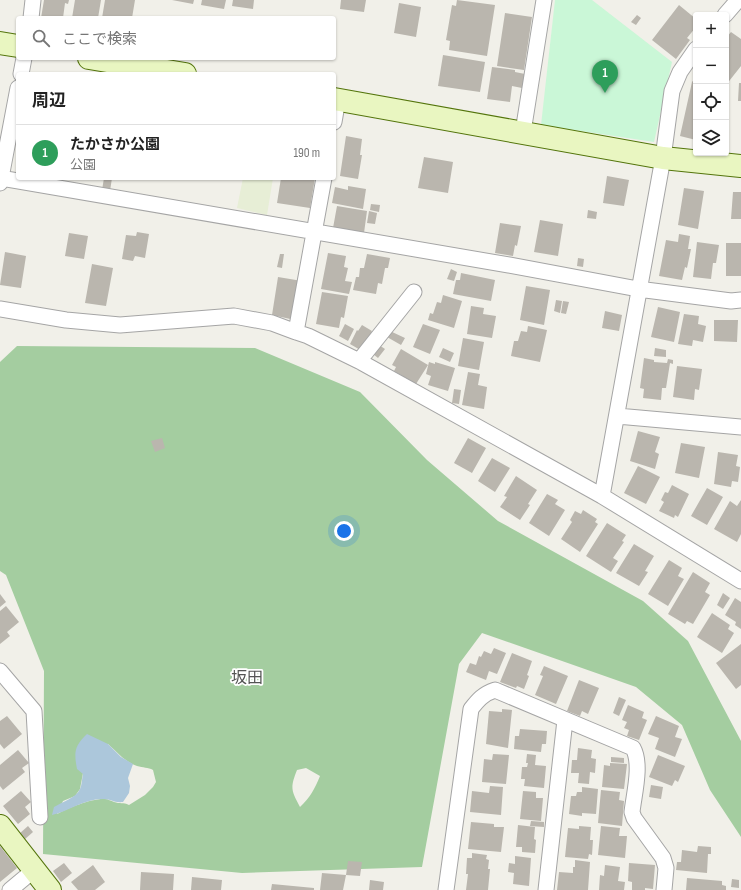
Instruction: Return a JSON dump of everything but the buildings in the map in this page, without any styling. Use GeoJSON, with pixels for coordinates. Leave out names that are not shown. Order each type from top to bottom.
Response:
{"type":"FeatureCollection","features":[{"type":"Feature","properties":{"kind":"street"},"geometry":{"type":"LineString","coordinates":[[30,16],[34,0]]}},
{"type":"Feature","properties":{"kind":"street"},"geometry":{"type":"LineString","coordinates":[[523,132],[542,0]]}},
{"type":"Feature","properties":{"kind":"street"},"geometry":{"type":"LineString","coordinates":[[728,12],[738,0]]}},
{"type":"Feature","properties":{"kind":"street"},"geometry":{"type":"LineString","coordinates":[[0,43],[16,46]]}},
{"type":"Feature","properties":{"kind":"street"},"geometry":{"type":"LineString","coordinates":[[602,496],[638,289],[663,158],[672,91],[680,72],[693,53]]}},
{"type":"Feature","properties":{"kind":"street"},"geometry":{"type":"LineString","coordinates":[[21,72],[24,60]]}},
{"type":"Feature","properties":{"kind":"street"},"geometry":{"type":"LineString","coordinates":[[101,60],[174,72]]}},
{"type":"Feature","properties":{"kind":"street"},"geometry":{"type":"LineString","coordinates":[[16,98],[0,180],[510,265],[638,289],[731,301],[741,300]]}},
{"type":"Feature","properties":{"kind":"street"},"geometry":{"type":"LineString","coordinates":[[336,99],[663,158],[741,166]]}},
{"type":"Feature","properties":{"kind":"street"},"geometry":{"type":"LineString","coordinates":[[296,332],[324,180]]}},
{"type":"Feature","properties":{"kind":"street"},"geometry":{"type":"LineString","coordinates":[[359,361],[414,292]]}},
{"type":"Feature","properties":{"kind":"street"},"geometry":{"type":"LineString","coordinates":[[0,309],[66,320],[120,325],[234,316],[272,323],[308,336],[359,361],[602,496],[741,581]]}},
{"type":"Feature","properties":{"kind":"street"},"geometry":{"type":"LineString","coordinates":[[617,416],[741,427]]}},
{"type":"Feature","properties":{"kind":"street"},"geometry":{"type":"LineString","coordinates":[[0,672],[34,711],[40,817]]}},
{"type":"Feature","properties":{"kind":"street"},"geometry":{"type":"LineString","coordinates":[[446,890],[471,709],[478,699],[495,690],[633,748],[637,755],[638,765],[632,812],[634,818],[663,858],[666,868],[664,890]]}},
{"type":"Feature","properties":{"kind":"street"},"geometry":{"type":"LineString","coordinates":[[546,890],[565,720]]}},
{"type":"Feature","properties":{"kind":"street"},"geometry":{"type":"LineString","coordinates":[[0,826],[50,890]]}},
{"type":"Feature","properties":{"kind":"street"},"geometry":{"type":"LineString","coordinates":[[10,890],[34,870]]}},
{"type":"Feature","properties":{"kind":"green space"},"geometry":{"type":"Polygon","coordinates":[[[555,0],[592,0],[672,62],[654,142],[541,125],[555,0]]]}},
{"type":"Feature","properties":{"kind":"green space"},"geometry":{"type":"Polygon","coordinates":[[[243,180],[273,180],[267,215],[237,208],[243,180]]]}},
{"type":"Feature","properties":{"kind":"green space"},"geometry":{"type":"Polygon","coordinates":[[[17,346],[255,348],[360,392],[427,460],[498,521],[643,601],[688,641],[741,741],[741,837],[710,790],[682,725],[636,687],[482,633],[459,664],[422,867],[242,873],[43,854],[44,671],[6,575],[0,571],[0,362],[17,346]],[[108,744],[83,773],[80,789],[75,796],[63,801],[57,814],[80,804],[100,799],[106,799],[116,803],[129,805],[145,795],[153,787],[156,782],[153,770],[137,766],[129,762],[108,744]],[[306,768],[297,770],[292,785],[293,793],[300,807],[312,793],[320,776],[306,768]]]}},
{"type":"Feature","properties":{"kind":"water"},"geometry":{"type":"Polygon","coordinates":[[[87,734],[108,744],[121,757],[133,764],[128,778],[130,786],[129,793],[123,802],[97,799],[52,815],[54,807],[75,795],[80,789],[83,774],[77,769],[75,754],[77,746],[87,734]]]}},
{"type":"Feature","properties":{"kind":"place","name":"たかさか公園"},"geometry":{"type":"Point","coordinates":[605,93]}},
{"type":"Feature","properties":{"kind":"district","name":"坂田"},"geometry":{"type":"Point","coordinates":[247,678]}}]}
